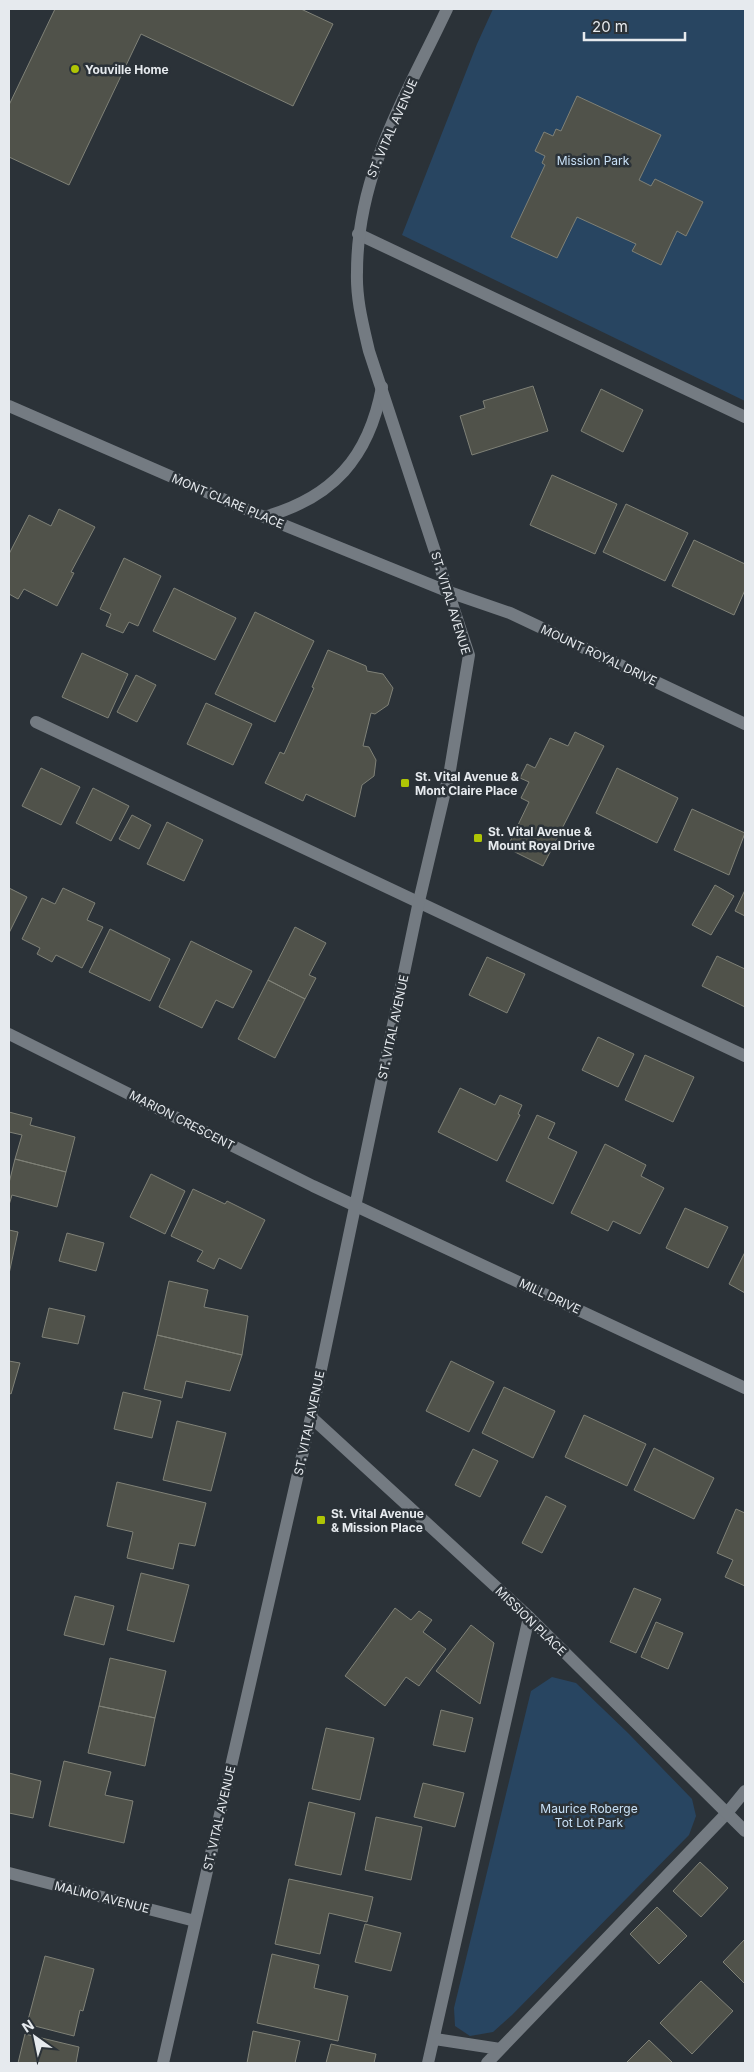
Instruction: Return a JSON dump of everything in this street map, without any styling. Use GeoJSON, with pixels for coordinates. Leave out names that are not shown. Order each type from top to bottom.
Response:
{"type":"FeatureCollection","features":[{"type":"Feature","properties":{"kind":"street","name":"ST. VITAL AVENUE"},"geometry":{"type":"LineString","coordinates":[[163,2063],[311,1417],[419,901],[450,770],[469,655],[369,351],[360,312],[356,274],[358,234],[362,208],[376,158],[447,9]]}},
{"type":"Feature","properties":{"kind":"street"},"geometry":{"type":"LineString","coordinates":[[358,234],[745,416]]}},
{"type":"Feature","properties":{"kind":"street"},"geometry":{"type":"LineString","coordinates":[[264,517],[300,505],[342,474],[354,460],[368,438],[377,414],[382,388]]}},
{"type":"Feature","properties":{"kind":"street","name":"MONT CLARE PLACE"},"geometry":{"type":"LineString","coordinates":[[9,406],[264,517],[449,592]]}},
{"type":"Feature","properties":{"kind":"street","name":"MOUNT ROYAL DRIVE"},"geometry":{"type":"LineString","coordinates":[[449,592],[510,613],[745,724]]}},
{"type":"Feature","properties":{"kind":"street"},"geometry":{"type":"LineString","coordinates":[[36,722],[745,1056]]}},
{"type":"Feature","properties":{"kind":"street","name":"MARION CRESCENT"},"geometry":{"type":"LineString","coordinates":[[9,1034],[355,1205]]}},
{"type":"Feature","properties":{"kind":"street","name":"MILL DRIVE"},"geometry":{"type":"LineString","coordinates":[[355,1205],[745,1388]]}},
{"type":"Feature","properties":{"kind":"street","name":"MISSION PLACE"},"geometry":{"type":"LineString","coordinates":[[311,1417],[529,1617],[745,1831]]}},
{"type":"Feature","properties":{"kind":"street"},"geometry":{"type":"LineString","coordinates":[[428,2063],[529,1617]]}},
{"type":"Feature","properties":{"kind":"street"},"geometry":{"type":"LineString","coordinates":[[486,2063],[727,1813],[745,1790]]}},
{"type":"Feature","properties":{"kind":"street","name":"MALMO AVENUE"},"geometry":{"type":"LineString","coordinates":[[9,1873],[195,1921]]}},
{"type":"Feature","properties":{"kind":"street"},"geometry":{"type":"LineString","coordinates":[[434,2039],[500,2049]]}},
{"type":"Feature","properties":{"kind":"green space","name":"Mission Park"},"geometry":{"type":"Polygon","coordinates":[[[493,9],[745,9],[745,401],[402,235],[477,44],[493,9]]]}},
{"type":"Feature","properties":{"kind":"green space","name":"Maurice Roberge Tot Lot Park"},"geometry":{"type":"Polygon","coordinates":[[[552,1677],[576,1683],[628,1733],[692,1799],[696,1816],[689,1835],[512,2015],[493,2032],[470,2036],[455,2026],[454,2008],[531,1691],[552,1677]]]}},
{"type":"Feature","properties":{"kind":"building","name":"Youville Home"},"geometry":{"type":"Polygon","coordinates":[[[55,9],[301,9],[333,24],[293,106],[141,34],[69,185],[9,157],[9,105],[55,9]]]}},
{"type":"Feature","properties":{"kind":"building"},"geometry":{"type":"Polygon","coordinates":[[[577,96],[661,135],[639,180],[651,186],[655,179],[703,202],[686,236],[677,231],[661,265],[632,251],[636,244],[577,217],[557,258],[511,237],[545,165],[542,163],[545,156],[535,151],[544,132],[553,136],[556,129],[561,131],[577,96]]]}},
{"type":"Feature","properties":{"kind":"building"},"geometry":{"type":"Polygon","coordinates":[[[533,386],[548,431],[472,455],[460,416],[485,408],[483,401],[533,386]]]}},
{"type":"Feature","properties":{"kind":"building"},"geometry":{"type":"Polygon","coordinates":[[[601,389],[643,410],[623,452],[581,431],[601,389]]]}},
{"type":"Feature","properties":{"kind":"building"},"geometry":{"type":"Polygon","coordinates":[[[552,475],[617,504],[595,554],[530,525],[552,475]]]}},
{"type":"Feature","properties":{"kind":"building"},"geometry":{"type":"Polygon","coordinates":[[[626,504],[688,533],[665,581],[603,552],[626,504]]]}},
{"type":"Feature","properties":{"kind":"building"},"geometry":{"type":"Polygon","coordinates":[[[59,509],[95,527],[71,572],[74,573],[57,606],[24,589],[18,599],[9,594],[9,554],[29,515],[51,526],[59,509]]]}},
{"type":"Feature","properties":{"kind":"building"},"geometry":{"type":"Polygon","coordinates":[[[694,540],[745,564],[745,590],[734,615],[672,586],[694,540]]]}},
{"type":"Feature","properties":{"kind":"building"},"geometry":{"type":"Polygon","coordinates":[[[124,558],[161,576],[138,626],[129,622],[123,633],[106,626],[111,614],[100,609],[124,558]]]}},
{"type":"Feature","properties":{"kind":"building"},"geometry":{"type":"Polygon","coordinates":[[[174,588],[236,618],[215,660],[153,631],[174,588]]]}},
{"type":"Feature","properties":{"kind":"building"},"geometry":{"type":"Polygon","coordinates":[[[255,612],[314,641],[275,722],[215,694],[255,612]]]}},
{"type":"Feature","properties":{"kind":"building"},"geometry":{"type":"Polygon","coordinates":[[[328,650],[366,666],[367,671],[383,674],[393,688],[388,705],[375,714],[371,713],[363,746],[369,747],[376,760],[374,776],[362,785],[355,817],[306,794],[303,801],[265,783],[280,752],[284,754],[314,688],[312,687],[328,650]]]}},
{"type":"Feature","properties":{"kind":"building"},"geometry":{"type":"Polygon","coordinates":[[[82,653],[128,674],[108,718],[62,697],[82,653]]]}},
{"type":"Feature","properties":{"kind":"building"},"geometry":{"type":"Polygon","coordinates":[[[136,675],[156,685],[137,722],[117,712],[136,675]]]}},
{"type":"Feature","properties":{"kind":"building"},"geometry":{"type":"Polygon","coordinates":[[[206,703],[252,724],[233,765],[187,744],[206,703]]]}},
{"type":"Feature","properties":{"kind":"building"},"geometry":{"type":"Polygon","coordinates":[[[575,732],[604,746],[543,866],[507,848],[529,802],[521,798],[529,782],[520,778],[527,764],[535,768],[550,738],[568,746],[575,732]]]}},
{"type":"Feature","properties":{"kind":"building"},"geometry":{"type":"Polygon","coordinates":[[[41,768],[80,787],[61,825],[22,806],[41,768]]]}},
{"type":"Feature","properties":{"kind":"building"},"geometry":{"type":"Polygon","coordinates":[[[617,768],[678,798],[657,843],[596,813],[617,768]]]}},
{"type":"Feature","properties":{"kind":"building"},"geometry":{"type":"Polygon","coordinates":[[[93,788],[129,806],[111,841],[76,823],[93,788]]]}},
{"type":"Feature","properties":{"kind":"building"},"geometry":{"type":"Polygon","coordinates":[[[692,809],[745,833],[729,875],[674,850],[692,809]]]}},
{"type":"Feature","properties":{"kind":"building"},"geometry":{"type":"Polygon","coordinates":[[[132,815],[151,825],[139,849],[119,839],[132,815]]]}},
{"type":"Feature","properties":{"kind":"building"},"geometry":{"type":"Polygon","coordinates":[[[167,822],[203,840],[184,881],[147,864],[167,822]]]}},
{"type":"Feature","properties":{"kind":"building"},"geometry":{"type":"Polygon","coordinates":[[[715,885],[734,896],[711,935],[692,925],[715,885]]]}},
{"type":"Feature","properties":{"kind":"building"},"geometry":{"type":"Polygon","coordinates":[[[9,888],[27,897],[9,933],[9,888]]]}},
{"type":"Feature","properties":{"kind":"building"},"geometry":{"type":"Polygon","coordinates":[[[63,888],[95,903],[87,920],[103,927],[82,968],[56,955],[52,962],[37,954],[40,948],[22,939],[42,898],[55,904],[63,888]]]}},
{"type":"Feature","properties":{"kind":"building"},"geometry":{"type":"Polygon","coordinates":[[[745,890],[745,916],[735,911],[745,890]]]}},
{"type":"Feature","properties":{"kind":"building"},"geometry":{"type":"Polygon","coordinates":[[[295,927],[326,943],[309,975],[316,978],[305,999],[268,980],[295,927]]]}},
{"type":"Feature","properties":{"kind":"building"},"geometry":{"type":"Polygon","coordinates":[[[110,929],[170,959],[150,1001],[89,972],[110,929]]]}},
{"type":"Feature","properties":{"kind":"building"},"geometry":{"type":"Polygon","coordinates":[[[191,941],[252,971],[233,1008],[216,1000],[202,1028],[159,1007],[191,941]]]}},
{"type":"Feature","properties":{"kind":"building"},"geometry":{"type":"Polygon","coordinates":[[[717,956],[745,969],[745,1007],[702,986],[717,956]]]}},
{"type":"Feature","properties":{"kind":"building"},"geometry":{"type":"Polygon","coordinates":[[[487,957],[525,974],[507,1013],[469,995],[487,957]]]}},
{"type":"Feature","properties":{"kind":"building"},"geometry":{"type":"Polygon","coordinates":[[[268,980],[305,999],[275,1058],[238,1039],[268,980]]]}},
{"type":"Feature","properties":{"kind":"building"},"geometry":{"type":"Polygon","coordinates":[[[598,1037],[634,1054],[618,1087],[582,1070],[598,1037]]]}},
{"type":"Feature","properties":{"kind":"building"},"geometry":{"type":"Polygon","coordinates":[[[645,1055],[694,1077],[673,1122],[625,1100],[645,1055]]]}},
{"type":"Feature","properties":{"kind":"building"},"geometry":{"type":"Polygon","coordinates":[[[460,1088],[495,1105],[500,1095],[522,1105],[518,1114],[520,1115],[497,1161],[438,1132],[460,1088]]]}},
{"type":"Feature","properties":{"kind":"building"},"geometry":{"type":"Polygon","coordinates":[[[9,1112],[32,1118],[30,1125],[75,1137],[66,1172],[15,1159],[22,1135],[9,1132],[9,1112]]]}},
{"type":"Feature","properties":{"kind":"building"},"geometry":{"type":"Polygon","coordinates":[[[537,1115],[555,1123],[548,1138],[577,1152],[553,1204],[506,1181],[537,1115]]]}},
{"type":"Feature","properties":{"kind":"building"},"geometry":{"type":"Polygon","coordinates":[[[605,1144],[646,1165],[641,1176],[664,1188],[640,1234],[613,1221],[608,1231],[571,1213],[605,1144]]]}},
{"type":"Feature","properties":{"kind":"building"},"geometry":{"type":"Polygon","coordinates":[[[15,1159],[66,1172],[57,1207],[12,1195],[9,1205],[9,1183],[15,1159]]]}},
{"type":"Feature","properties":{"kind":"building"},"geometry":{"type":"Polygon","coordinates":[[[151,1174],[185,1191],[165,1234],[130,1217],[151,1174]]]}},
{"type":"Feature","properties":{"kind":"building"},"geometry":{"type":"Polygon","coordinates":[[[193,1189],[225,1204],[227,1201],[265,1220],[241,1269],[219,1258],[214,1269],[197,1261],[203,1251],[171,1236],[193,1189]]]}},
{"type":"Feature","properties":{"kind":"building"},"geometry":{"type":"Polygon","coordinates":[[[685,1208],[728,1227],[708,1268],[666,1248],[685,1208]]]}},
{"type":"Feature","properties":{"kind":"building"},"geometry":{"type":"Polygon","coordinates":[[[9,1230],[18,1232],[9,1274],[9,1230]]]}},
{"type":"Feature","properties":{"kind":"building"},"geometry":{"type":"Polygon","coordinates":[[[67,1233],[104,1243],[96,1271],[59,1261],[67,1233]]]}},
{"type":"Feature","properties":{"kind":"building"},"geometry":{"type":"Polygon","coordinates":[[[745,1252],[745,1293],[729,1284],[745,1252]]]}},
{"type":"Feature","properties":{"kind":"building"},"geometry":{"type":"Polygon","coordinates":[[[169,1281],[208,1290],[204,1307],[248,1316],[242,1355],[157,1335],[169,1281]]]}},
{"type":"Feature","properties":{"kind":"building"},"geometry":{"type":"Polygon","coordinates":[[[49,1308],[85,1316],[78,1344],[42,1337],[49,1308]]]}},
{"type":"Feature","properties":{"kind":"building"},"geometry":{"type":"Polygon","coordinates":[[[157,1335],[242,1355],[230,1391],[186,1381],[182,1398],[144,1389],[157,1335]]]}},
{"type":"Feature","properties":{"kind":"building"},"geometry":{"type":"Polygon","coordinates":[[[9,1361],[20,1363],[11,1394],[9,1393],[9,1361]]]}},
{"type":"Feature","properties":{"kind":"building"},"geometry":{"type":"Polygon","coordinates":[[[451,1361],[494,1382],[469,1432],[426,1411],[451,1361]]]}},
{"type":"Feature","properties":{"kind":"building"},"geometry":{"type":"Polygon","coordinates":[[[504,1387],[555,1411],[533,1458],[482,1433],[504,1387]]]}},
{"type":"Feature","properties":{"kind":"building"},"geometry":{"type":"Polygon","coordinates":[[[123,1392],[161,1401],[152,1438],[114,1429],[123,1392]]]}},
{"type":"Feature","properties":{"kind":"building"},"geometry":{"type":"Polygon","coordinates":[[[584,1415],[646,1444],[627,1486],[565,1457],[584,1415]]]}},
{"type":"Feature","properties":{"kind":"building"},"geometry":{"type":"Polygon","coordinates":[[[177,1421],[226,1433],[211,1491],[163,1480],[177,1421]]]}},
{"type":"Feature","properties":{"kind":"building"},"geometry":{"type":"Polygon","coordinates":[[[654,1448],[714,1478],[694,1519],[634,1490],[654,1448]]]}},
{"type":"Feature","properties":{"kind":"building"},"geometry":{"type":"Polygon","coordinates":[[[473,1449],[498,1461],[480,1497],[455,1485],[473,1449]]]}},
{"type":"Feature","properties":{"kind":"building"},"geometry":{"type":"Polygon","coordinates":[[[117,1482],[206,1503],[195,1546],[179,1543],[173,1569],[127,1558],[133,1532],[107,1526],[117,1482]]]}},
{"type":"Feature","properties":{"kind":"building"},"geometry":{"type":"Polygon","coordinates":[[[546,1496],[566,1506],[542,1553],[522,1543],[546,1496]]]}},
{"type":"Feature","properties":{"kind":"building"},"geometry":{"type":"Polygon","coordinates":[[[736,1509],[745,1513],[745,1586],[725,1577],[733,1560],[717,1553],[736,1509]]]}},
{"type":"Feature","properties":{"kind":"building"},"geometry":{"type":"Polygon","coordinates":[[[141,1573],[189,1585],[174,1642],[127,1630],[141,1573]]]}},
{"type":"Feature","properties":{"kind":"building"},"geometry":{"type":"Polygon","coordinates":[[[634,1588],[661,1599],[636,1653],[610,1642],[634,1588]]]}},
{"type":"Feature","properties":{"kind":"building"},"geometry":{"type":"Polygon","coordinates":[[[75,1596],[114,1606],[104,1645],[64,1635],[75,1596]]]}},
{"type":"Feature","properties":{"kind":"building"},"geometry":{"type":"Polygon","coordinates":[[[395,1608],[411,1620],[419,1611],[432,1620],[423,1632],[446,1649],[419,1686],[406,1677],[385,1706],[345,1676],[395,1608]]]}},
{"type":"Feature","properties":{"kind":"building"},"geometry":{"type":"Polygon","coordinates":[[[656,1622],[683,1633],[668,1669],[641,1657],[656,1622]]]}},
{"type":"Feature","properties":{"kind":"building"},"geometry":{"type":"Polygon","coordinates":[[[471,1625],[494,1643],[480,1704],[436,1671],[471,1625]]]}},
{"type":"Feature","properties":{"kind":"building"},"geometry":{"type":"Polygon","coordinates":[[[110,1658],[166,1671],[155,1718],[99,1706],[110,1658]]]}},
{"type":"Feature","properties":{"kind":"building"},"geometry":{"type":"Polygon","coordinates":[[[99,1706],[155,1718],[145,1766],[88,1753],[99,1706]]]}},
{"type":"Feature","properties":{"kind":"building"},"geometry":{"type":"Polygon","coordinates":[[[441,1710],[473,1718],[465,1752],[433,1745],[441,1710]]]}},
{"type":"Feature","properties":{"kind":"building"},"geometry":{"type":"Polygon","coordinates":[[[326,1728],[374,1738],[360,1800],[312,1789],[326,1728]]]}},
{"type":"Feature","properties":{"kind":"building"},"geometry":{"type":"Polygon","coordinates":[[[64,1761],[111,1772],[105,1795],[133,1801],[124,1843],[49,1826],[64,1761]]]}},
{"type":"Feature","properties":{"kind":"building"},"geometry":{"type":"Polygon","coordinates":[[[9,1773],[41,1781],[33,1818],[9,1813],[9,1773]]]}},
{"type":"Feature","properties":{"kind":"building"},"geometry":{"type":"Polygon","coordinates":[[[423,1783],[464,1793],[455,1827],[414,1817],[423,1783]]]}},
{"type":"Feature","properties":{"kind":"building"},"geometry":{"type":"Polygon","coordinates":[[[309,1802],[355,1813],[341,1875],[295,1865],[309,1802]]]}},
{"type":"Feature","properties":{"kind":"building"},"geometry":{"type":"Polygon","coordinates":[[[376,1817],[422,1827],[411,1880],[365,1870],[376,1817]]]}},
{"type":"Feature","properties":{"kind":"building"},"geometry":{"type":"Polygon","coordinates":[[[700,1862],[728,1888],[701,1917],[673,1891],[700,1862]]]}},
{"type":"Feature","properties":{"kind":"building"},"geometry":{"type":"Polygon","coordinates":[[[289,1879],[373,1897],[367,1922],[329,1913],[320,1954],[275,1944],[289,1879]]]}},
{"type":"Feature","properties":{"kind":"building"},"geometry":{"type":"Polygon","coordinates":[[[657,1907],[687,1936],[659,1964],[630,1934],[657,1907]]]}},
{"type":"Feature","properties":{"kind":"building"},"geometry":{"type":"Polygon","coordinates":[[[365,1924],[401,1933],[391,1971],[355,1962],[365,1924]]]}},
{"type":"Feature","properties":{"kind":"building"},"geometry":{"type":"Polygon","coordinates":[[[745,1939],[745,1984],[723,1962],[745,1939]]]}},
{"type":"Feature","properties":{"kind":"building"},"geometry":{"type":"Polygon","coordinates":[[[272,1954],[319,1965],[314,1988],[348,1996],[338,2041],[257,2023],[272,1954]]]}},
{"type":"Feature","properties":{"kind":"building"},"geometry":{"type":"Polygon","coordinates":[[[45,1956],[94,1969],[83,2011],[80,2010],[74,2036],[27,2024],[45,1956]]]}},
{"type":"Feature","properties":{"kind":"building"},"geometry":{"type":"Polygon","coordinates":[[[701,1981],[733,2011],[692,2054],[660,2023],[701,1981]]]}},
{"type":"Feature","properties":{"kind":"building"},"geometry":{"type":"Polygon","coordinates":[[[253,2031],[300,2041],[295,2063],[247,2063],[253,2031]]]}},
{"type":"Feature","properties":{"kind":"building"},"geometry":{"type":"Polygon","coordinates":[[[25,2034],[79,2047],[76,2063],[18,2063],[25,2034]]]}},
{"type":"Feature","properties":{"kind":"building"},"geometry":{"type":"Polygon","coordinates":[[[649,2040],[673,2063],[626,2063],[649,2040]]]}},
{"type":"Feature","properties":{"kind":"building"},"geometry":{"type":"Polygon","coordinates":[[[331,2044],[376,2054],[374,2063],[326,2063],[331,2044]]]}},
{"type":"Feature","properties":{"kind":"place","name":"Youville Home"},"geometry":{"type":"Point","coordinates":[75,69]}},
{"type":"Feature","properties":{"kind":"place","name":"St. Vital Avenue & Mont Claire Place"},"geometry":{"type":"Point","coordinates":[405,783]}},
{"type":"Feature","properties":{"kind":"place","name":"St. Vital Avenue & Mount Royal Drive"},"geometry":{"type":"Point","coordinates":[478,838]}},
{"type":"Feature","properties":{"kind":"place","name":"St. Vital Avenue & Mission Place"},"geometry":{"type":"Point","coordinates":[321,1520]}}]}
